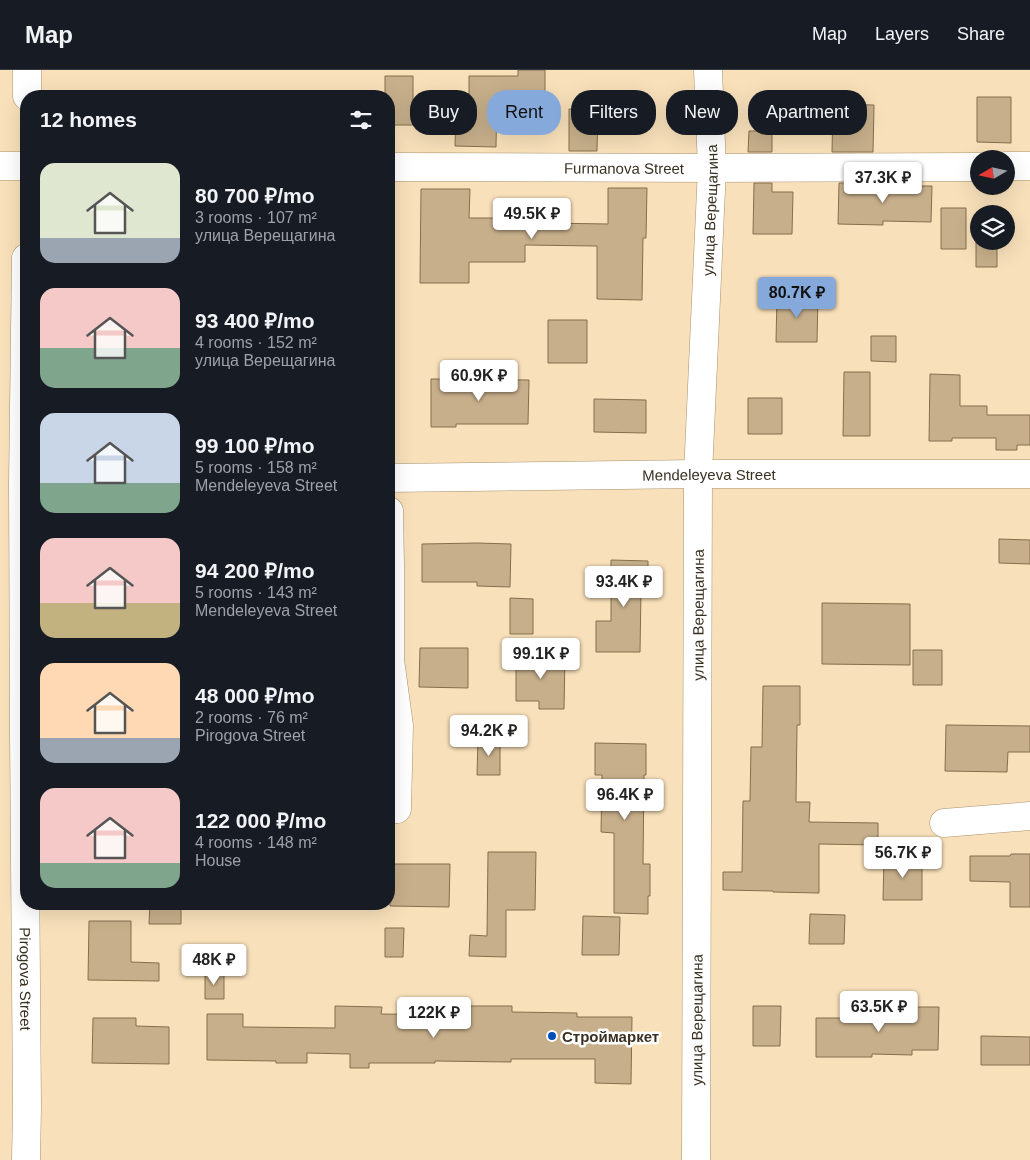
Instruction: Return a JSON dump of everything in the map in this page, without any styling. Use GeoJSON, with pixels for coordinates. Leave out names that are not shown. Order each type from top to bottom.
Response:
{"type":"FeatureCollection","features":[{"type":"Feature","properties":{"kind":"street"},"geometry":{"type":"LineString","coordinates":[[27,70],[27,90]]}},
{"type":"Feature","properties":{"kind":"street","name":"улица Верещагина"},"geometry":{"type":"LineString","coordinates":[[696,1160],[698,474],[712,168],[708,70]]}},
{"type":"Feature","properties":{"kind":"street"},"geometry":{"type":"LineString","coordinates":[[0,166],[20,166]]}},
{"type":"Feature","properties":{"kind":"street","name":"Furmanova Street"},"geometry":{"type":"LineString","coordinates":[[395,167],[712,168],[970,166]]}},
{"type":"Feature","properties":{"kind":"street"},"geometry":{"type":"LineString","coordinates":[[1015,166],[1030,166]]}},
{"type":"Feature","properties":{"kind":"street","name":"Pirogova Street"},"geometry":{"type":"LineString","coordinates":[[20,393],[16,483],[20,613]]}},
{"type":"Feature","properties":{"kind":"street","name":"Mendeleyeva Street"},"geometry":{"type":"LineString","coordinates":[[395,478],[698,474],[1030,474]]}},
{"type":"Feature","properties":{"kind":"street"},"geometry":{"type":"LineString","coordinates":[[395,697],[399,726],[397,809],[395,809]]}},
{"type":"Feature","properties":{"kind":"street"},"geometry":{"type":"LineString","coordinates":[[944,823],[1030,816]]}},
{"type":"Feature","properties":{"kind":"street","name":"Pirogova Street"},"geometry":{"type":"LineString","coordinates":[[25,910],[26,1160]]}},
{"type":"Feature","properties":{"kind":"building"},"geometry":{"type":"Polygon","coordinates":[[[518,70],[545,70],[545,90],[487,90],[487,135],[496,135],[496,147],[455,146],[455,135],[477,135],[477,90],[469,90],[469,76],[518,76],[518,70]]]}},
{"type":"Feature","properties":{"kind":"building"},"geometry":{"type":"Polygon","coordinates":[[[385,76],[413,76],[413,90],[410,90],[410,125],[395,125],[395,90],[385,90],[385,76]]]}},
{"type":"Feature","properties":{"kind":"building"},"geometry":{"type":"Polygon","coordinates":[[[977,97],[1011,97],[1011,143],[977,142],[977,97]]]}},
{"type":"Feature","properties":{"kind":"building"},"geometry":{"type":"Polygon","coordinates":[[[867,105],[874,105],[873,152],[832,152],[832,135],[867,135],[867,105]]]}},
{"type":"Feature","properties":{"kind":"building"},"geometry":{"type":"Polygon","coordinates":[[[569,109],[571,109],[571,135],[597,135],[597,151],[569,151],[569,109]]]}},
{"type":"Feature","properties":{"kind":"building"},"geometry":{"type":"Polygon","coordinates":[[[749,135],[772,135],[772,152],[748,152],[749,135]]]}},
{"type":"Feature","properties":{"kind":"building"},"geometry":{"type":"Polygon","coordinates":[[[754,183],[772,183],[772,192],[793,192],[792,234],[753,234],[754,183]]]}},
{"type":"Feature","properties":{"kind":"building"},"geometry":{"type":"Polygon","coordinates":[[[839,183],[873,183],[873,186],[932,186],[931,222],[883,221],[883,225],[838,224],[839,183]]]}},
{"type":"Feature","properties":{"kind":"building"},"geometry":{"type":"Polygon","coordinates":[[[608,188],[647,188],[646,238],[643,238],[642,300],[597,299],[597,246],[525,245],[525,262],[469,262],[469,283],[420,283],[421,189],[470,189],[469,218],[547,218],[547,223],[608,224],[608,188]]]}},
{"type":"Feature","properties":{"kind":"building"},"geometry":{"type":"Polygon","coordinates":[[[941,208],[966,208],[966,249],[941,249],[941,208]]]}},
{"type":"Feature","properties":{"kind":"building"},"geometry":{"type":"Polygon","coordinates":[[[976,250],[997,250],[997,267],[976,267],[976,250]]]}},
{"type":"Feature","properties":{"kind":"building"},"geometry":{"type":"Polygon","coordinates":[[[777,295],[818,296],[817,342],[776,342],[777,295]]]}},
{"type":"Feature","properties":{"kind":"building"},"geometry":{"type":"Polygon","coordinates":[[[548,320],[587,320],[587,363],[548,363],[548,320]]]}},
{"type":"Feature","properties":{"kind":"building"},"geometry":{"type":"Polygon","coordinates":[[[871,336],[896,336],[896,362],[871,361],[871,336]]]}},
{"type":"Feature","properties":{"kind":"building"},"geometry":{"type":"Polygon","coordinates":[[[844,372],[870,372],[870,436],[843,436],[844,372]]]}},
{"type":"Feature","properties":{"kind":"building"},"geometry":{"type":"Polygon","coordinates":[[[930,374],[960,375],[960,406],[987,406],[987,415],[1030,415],[1030,445],[1017,445],[1017,450],[996,450],[996,438],[952,438],[952,441],[929,441],[930,374]]]}},
{"type":"Feature","properties":{"kind":"building"},"geometry":{"type":"Polygon","coordinates":[[[431,379],[529,380],[528,424],[456,424],[456,427],[431,427],[431,379]]]}},
{"type":"Feature","properties":{"kind":"building"},"geometry":{"type":"Polygon","coordinates":[[[748,398],[782,398],[782,434],[748,434],[748,398]]]}},
{"type":"Feature","properties":{"kind":"building"},"geometry":{"type":"Polygon","coordinates":[[[594,399],[646,400],[646,433],[594,432],[594,399]]]}},
{"type":"Feature","properties":{"kind":"building"},"geometry":{"type":"Polygon","coordinates":[[[999,539],[1030,540],[1030,564],[999,563],[999,539]]]}},
{"type":"Feature","properties":{"kind":"building"},"geometry":{"type":"Polygon","coordinates":[[[422,544],[511,544],[510,587],[477,586],[477,582],[422,582],[422,544]]]}},
{"type":"Feature","properties":{"kind":"building"},"geometry":{"type":"Polygon","coordinates":[[[611,560],[648,561],[648,590],[641,590],[640,652],[596,652],[596,621],[611,621],[611,560]]]}},
{"type":"Feature","properties":{"kind":"building"},"geometry":{"type":"Polygon","coordinates":[[[510,598],[533,599],[533,634],[510,634],[510,598]]]}},
{"type":"Feature","properties":{"kind":"building"},"geometry":{"type":"Polygon","coordinates":[[[822,603],[910,604],[910,665],[822,664],[822,603]]]}},
{"type":"Feature","properties":{"kind":"building"},"geometry":{"type":"Polygon","coordinates":[[[420,648],[468,648],[468,688],[419,687],[420,648]]]}},
{"type":"Feature","properties":{"kind":"building"},"geometry":{"type":"Polygon","coordinates":[[[913,650],[942,650],[942,685],[913,685],[913,650]]]}},
{"type":"Feature","properties":{"kind":"building"},"geometry":{"type":"Polygon","coordinates":[[[516,655],[565,656],[564,709],[539,709],[539,701],[516,701],[516,655]]]}},
{"type":"Feature","properties":{"kind":"building"},"geometry":{"type":"Polygon","coordinates":[[[763,686],[800,686],[800,725],[797,725],[796,802],[810,802],[809,822],[878,823],[878,845],[819,844],[819,893],[723,890],[723,872],[742,872],[743,801],[750,801],[751,747],[762,747],[763,686]]]}},
{"type":"Feature","properties":{"kind":"building"},"geometry":{"type":"Polygon","coordinates":[[[946,725],[1030,726],[1030,752],[1008,752],[1007,772],[945,771],[946,725]]]}},
{"type":"Feature","properties":{"kind":"building"},"geometry":{"type":"Polygon","coordinates":[[[478,739],[500,740],[500,775],[477,775],[478,739]]]}},
{"type":"Feature","properties":{"kind":"building"},"geometry":{"type":"Polygon","coordinates":[[[595,743],[646,744],[643,864],[650,864],[648,914],[614,913],[614,833],[601,832],[602,775],[595,775],[595,743]]]}},
{"type":"Feature","properties":{"kind":"building"},"geometry":{"type":"Polygon","coordinates":[[[488,852],[536,852],[535,910],[506,910],[506,957],[469,956],[470,935],[487,936],[488,852]]]}},
{"type":"Feature","properties":{"kind":"building"},"geometry":{"type":"Polygon","coordinates":[[[1011,854],[1030,854],[1030,907],[1010,907],[1010,882],[970,881],[970,856],[1010,856],[1011,854]]]}},
{"type":"Feature","properties":{"kind":"building"},"geometry":{"type":"Polygon","coordinates":[[[884,857],[922,858],[922,900],[883,900],[884,857]]]}},
{"type":"Feature","properties":{"kind":"building"},"geometry":{"type":"Polygon","coordinates":[[[395,864],[450,864],[449,907],[395,906],[395,864]]]}},
{"type":"Feature","properties":{"kind":"building"},"geometry":{"type":"Polygon","coordinates":[[[150,910],[181,910],[181,924],[149,924],[150,910]]]}},
{"type":"Feature","properties":{"kind":"building"},"geometry":{"type":"Polygon","coordinates":[[[810,914],[845,915],[844,944],[809,944],[810,914]]]}},
{"type":"Feature","properties":{"kind":"building"},"geometry":{"type":"Polygon","coordinates":[[[583,916],[620,917],[619,955],[582,955],[583,916]]]}},
{"type":"Feature","properties":{"kind":"building"},"geometry":{"type":"Polygon","coordinates":[[[89,921],[131,921],[131,962],[159,963],[159,981],[88,980],[89,921]]]}},
{"type":"Feature","properties":{"kind":"building"},"geometry":{"type":"Polygon","coordinates":[[[385,928],[404,928],[403,957],[385,957],[385,928]]]}},
{"type":"Feature","properties":{"kind":"building"},"geometry":{"type":"Polygon","coordinates":[[[205,973],[224,973],[224,999],[205,999],[205,973]]]}},
{"type":"Feature","properties":{"kind":"building"},"geometry":{"type":"Polygon","coordinates":[[[881,1005],[939,1007],[938,1050],[912,1050],[912,1055],[872,1054],[872,1057],[816,1057],[816,1018],[881,1018],[881,1005]]]}},
{"type":"Feature","properties":{"kind":"building"},"geometry":{"type":"Polygon","coordinates":[[[335,1006],[382,1007],[381,1014],[464,1015],[464,1006],[512,1006],[512,1012],[577,1013],[577,1017],[632,1017],[631,1084],[595,1083],[595,1059],[511,1059],[511,1062],[435,1061],[435,1063],[369,1063],[369,1068],[350,1068],[350,1054],[307,1053],[307,1063],[207,1060],[207,1014],[243,1014],[243,1027],[335,1028],[335,1006]]]}},
{"type":"Feature","properties":{"kind":"building"},"geometry":{"type":"Polygon","coordinates":[[[753,1006],[781,1006],[780,1046],[753,1046],[753,1006]]]}},
{"type":"Feature","properties":{"kind":"building"},"geometry":{"type":"Polygon","coordinates":[[[93,1018],[136,1018],[136,1026],[169,1027],[169,1064],[92,1063],[93,1018]]]}},
{"type":"Feature","properties":{"kind":"building"},"geometry":{"type":"Polygon","coordinates":[[[981,1036],[1030,1037],[1030,1065],[981,1065],[981,1036]]]}},
{"type":"Feature","properties":{"kind":"place","name":"Строймаркет"},"geometry":{"type":"Point","coordinates":[552,1036]}}]}
